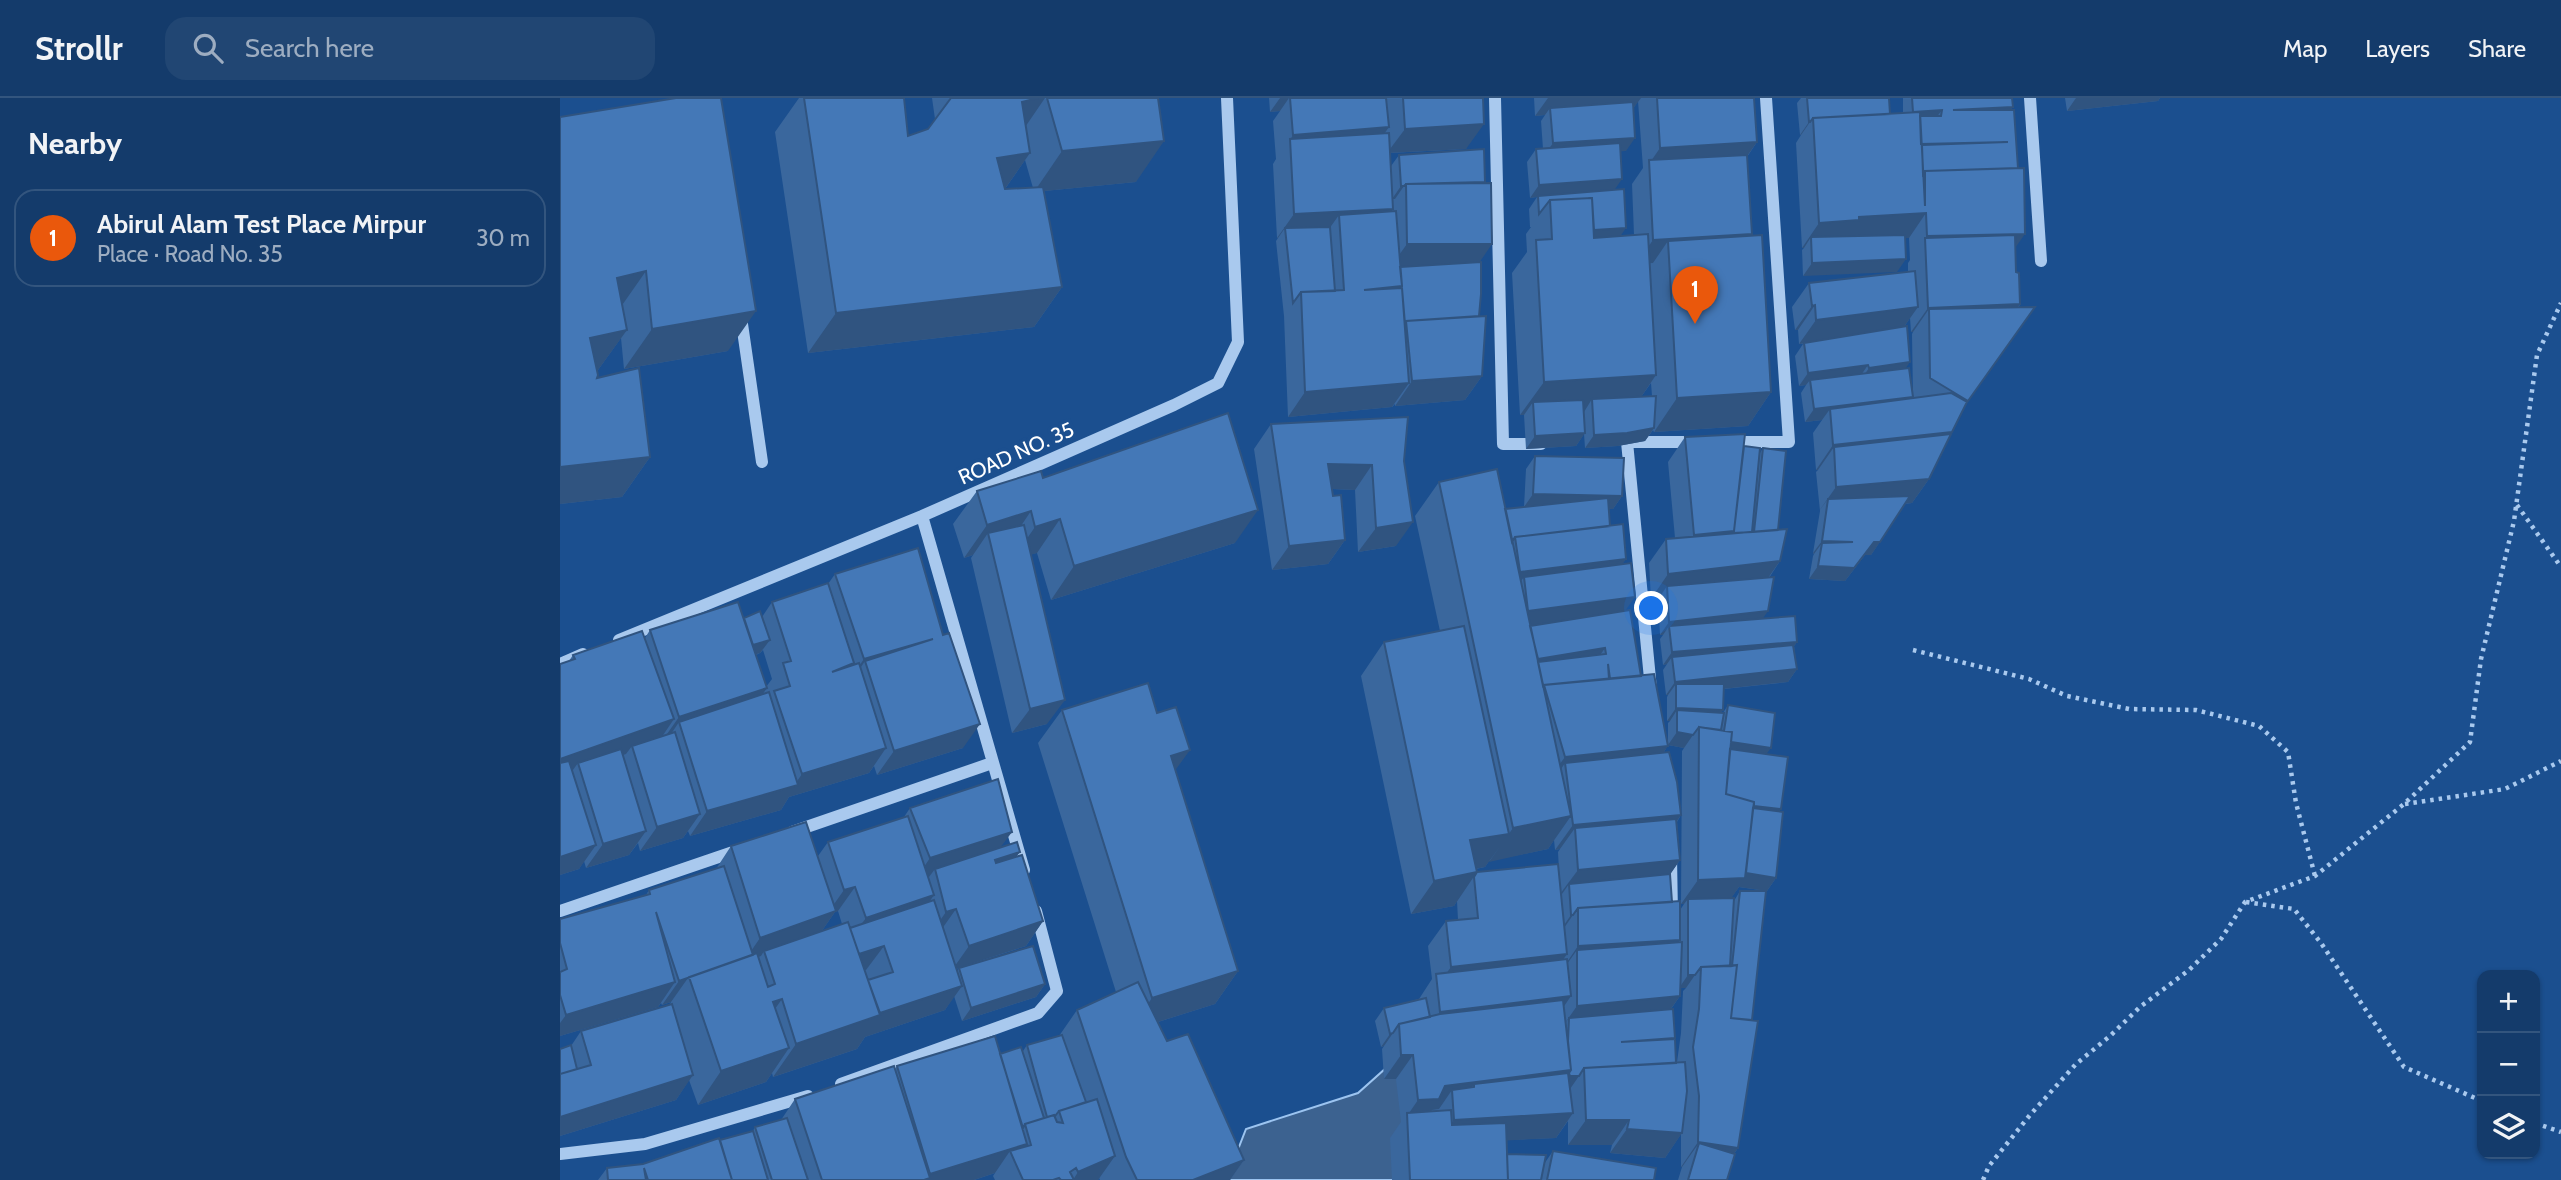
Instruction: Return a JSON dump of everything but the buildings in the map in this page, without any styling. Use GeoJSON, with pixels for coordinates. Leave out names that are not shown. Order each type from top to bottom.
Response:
{"type":"FeatureCollection","features":[{"type":"Feature","properties":{"kind":"street","name":"ROAD NO. 35"},"geometry":{"type":"LineString","coordinates":[[560,664],[922,516],[1218,383],[1238,342],[1227,98]]}},
{"type":"Feature","properties":{"kind":"street"},"geometry":{"type":"LineString","coordinates":[[1495,98],[1503,444],[1558,443]]}},
{"type":"Feature","properties":{"kind":"street"},"geometry":{"type":"LineString","coordinates":[[1614,443],[1788,442],[1766,98]]}},
{"type":"Feature","properties":{"kind":"street"},"geometry":{"type":"LineString","coordinates":[[2031,98],[2040,261]]}},
{"type":"Feature","properties":{"kind":"street"},"geometry":{"type":"LineString","coordinates":[[738,300],[762,462]]}},
{"type":"Feature","properties":{"kind":"street"},"geometry":{"type":"LineString","coordinates":[[1627,442],[1654,708]]}},
{"type":"Feature","properties":{"kind":"street"},"geometry":{"type":"LineString","coordinates":[[922,516],[1028,883]]}},
{"type":"Feature","properties":{"kind":"street"},"geometry":{"type":"LineString","coordinates":[[782,836],[992,763]]}},
{"type":"Feature","properties":{"kind":"street"},"geometry":{"type":"LineString","coordinates":[[1671,841],[1672,929]]}},
{"type":"Feature","properties":{"kind":"street"},"geometry":{"type":"LineString","coordinates":[[560,911],[756,844]]}},
{"type":"Feature","properties":{"kind":"street"},"geometry":{"type":"LineString","coordinates":[[828,1089],[1038,1013],[1057,990],[1032,896]]}},
{"type":"Feature","properties":{"kind":"street"},"geometry":{"type":"LineString","coordinates":[[560,1154],[645,1144],[815,1093]]}},
{"type":"Feature","properties":{"kind":"path"},"geometry":{"type":"LineString","coordinates":[[1983,1180],[1989,1166],[2076,1064],[2140,1007],[2189,970],[2221,939],[2245,902],[2315,876],[2404,804],[2470,742],[2481,659],[2516,505],[2537,355],[2561,303]]}},
{"type":"Feature","properties":{"kind":"path"},"geometry":{"type":"LineString","coordinates":[[2516,505],[2561,567]]}},
{"type":"Feature","properties":{"kind":"path"},"geometry":{"type":"LineString","coordinates":[[1913,650],[2029,679],[2067,696],[2129,709],[2196,710],[2259,726],[2288,752],[2296,803],[2315,876]]}},
{"type":"Feature","properties":{"kind":"path"},"geometry":{"type":"LineString","coordinates":[[2404,804],[2505,789],[2561,761]]}},
{"type":"Feature","properties":{"kind":"path"},"geometry":{"type":"LineString","coordinates":[[2245,902],[2294,909],[2404,1067],[2477,1099]]}},
{"type":"Feature","properties":{"kind":"path"},"geometry":{"type":"LineString","coordinates":[[2540,1125],[2561,1132]]}},
{"type":"Feature","properties":{"kind":"water"},"geometry":{"type":"Polygon","coordinates":[[[1443,1017],[1496,1180],[1226,1180],[1246,1129],[1358,1093],[1443,1017]]]}},
{"type":"Feature","properties":{"kind":"place","name":"Abirul Alam Test Place Mirpur"},"geometry":{"type":"Point","coordinates":[1695,324]}}]}
